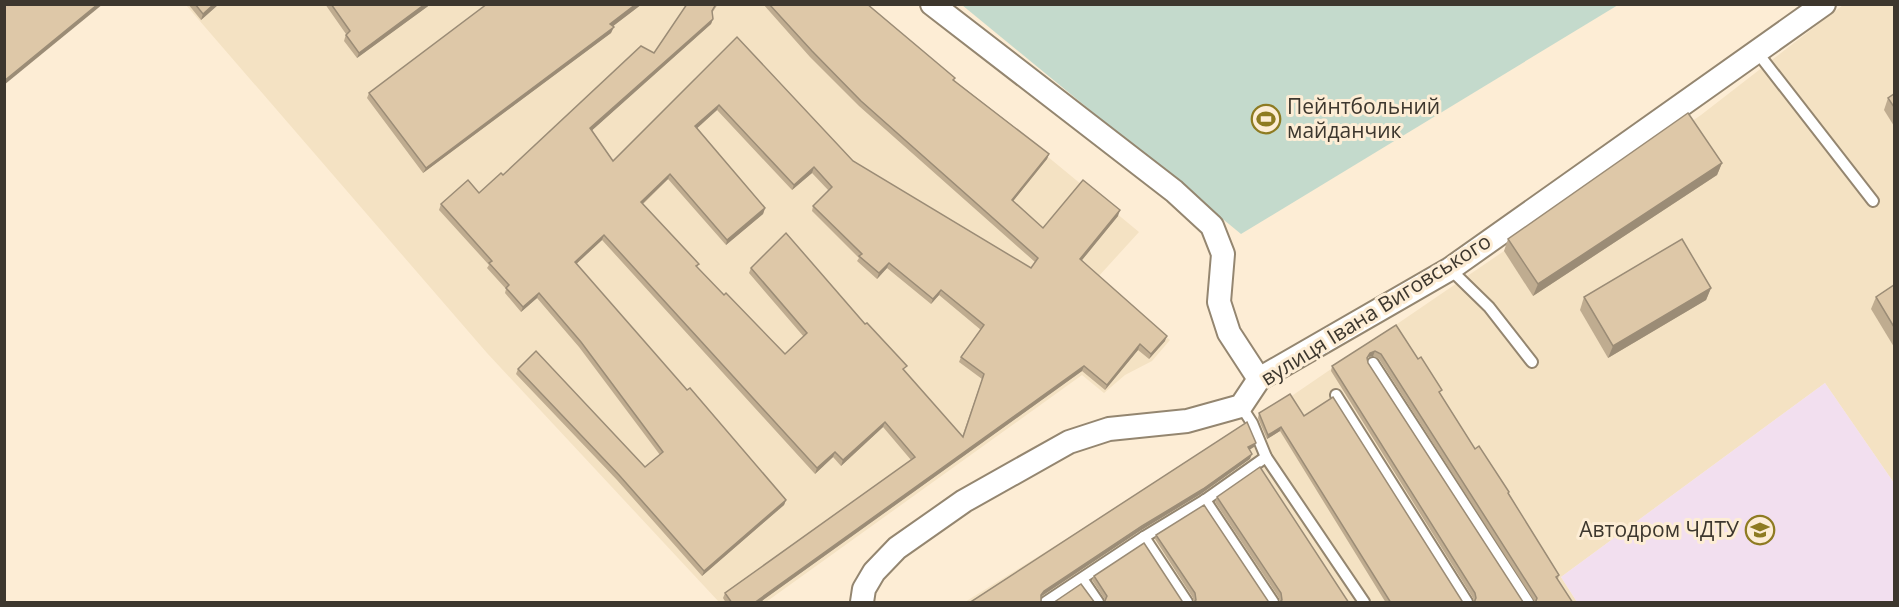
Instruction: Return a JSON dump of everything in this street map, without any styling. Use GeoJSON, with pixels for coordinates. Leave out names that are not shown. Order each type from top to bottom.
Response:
{"type":"FeatureCollection","features":[{"type":"Feature","properties":{"kind":"street"},"geometry":{"type":"LineString","coordinates":[[932,4],[1174,191],[1212,226],[1223,254],[1219,302],[1229,333],[1259,378]]}},
{"type":"Feature","properties":{"kind":"street","name":"вулиця Івана Виговського"},"geometry":{"type":"LineString","coordinates":[[1241,406],[1259,378],[1450,269],[1824,4]]}},
{"type":"Feature","properties":{"kind":"street"},"geometry":{"type":"LineString","coordinates":[[862,603],[864,589],[874,572],[897,548],[964,501],[1069,442],[1109,429],[1187,421],[1241,406]]}},
{"type":"Feature","properties":{"kind":"lane"},"geometry":{"type":"LineString","coordinates":[[1757,52],[1873,201]]}},
{"type":"Feature","properties":{"kind":"lane"},"geometry":{"type":"LineString","coordinates":[[1450,269],[1489,307],[1532,362]]}},
{"type":"Feature","properties":{"kind":"lane"},"geometry":{"type":"LineString","coordinates":[[1373,363],[1528,603]]}},
{"type":"Feature","properties":{"kind":"lane"},"geometry":{"type":"LineString","coordinates":[[1335,395],[1467,603]]}},
{"type":"Feature","properties":{"kind":"lane"},"geometry":{"type":"LineString","coordinates":[[1241,406],[1252,423],[1266,457],[1364,603]]}},
{"type":"Feature","properties":{"kind":"lane"},"geometry":{"type":"LineString","coordinates":[[1046,603],[1144,537],[1205,500],[1266,457]]}},
{"type":"Feature","properties":{"kind":"lane"},"geometry":{"type":"LineString","coordinates":[[1205,500],[1273,603]]}},
{"type":"Feature","properties":{"kind":"lane"},"geometry":{"type":"LineString","coordinates":[[1144,537],[1187,603]]}},
{"type":"Feature","properties":{"kind":"lane"},"geometry":{"type":"LineString","coordinates":[[1083,580],[1098,603]]}},
{"type":"Feature","properties":{"kind":"shaded area"},"geometry":{"type":"Polygon","coordinates":[[[186,5],[864,5],[1139,232],[1098,277],[1170,340],[1152,361],[1125,375],[1104,393],[1082,375],[766,602],[719,602],[487,353],[186,5]]]}},
{"type":"Feature","properties":{"kind":"shaded area"},"geometry":{"type":"Polygon","coordinates":[[[1843,5],[1894,5],[1894,483],[1825,383],[1561,577],[1577,602],[965,602],[1252,423],[1701,115],[1843,5]]]}},
{"type":"Feature","properties":{"kind":"shaded area","name":"Автодром ЧДТУ"},"geometry":{"type":"Polygon","coordinates":[[[1825,383],[1894,483],[1894,602],[1577,602],[1561,577],[1825,383]]]}},
{"type":"Feature","properties":{"kind":"green space","name":"Пейнтбольний майданчик"},"geometry":{"type":"Polygon","coordinates":[[[962,5],[1618,5],[1241,234],[962,5]]]}},
{"type":"Feature","properties":{"kind":"building"},"geometry":{"type":"Polygon","coordinates":[[[4,4],[98,4],[4,81],[4,4]]]}},
{"type":"Feature","properties":{"kind":"building"},"geometry":{"type":"Polygon","coordinates":[[[195,4],[214,4],[203,14],[195,4]]]}},
{"type":"Feature","properties":{"kind":"building"},"geometry":{"type":"Polygon","coordinates":[[[331,4],[425,4],[359,53],[346,35],[350,31],[331,4]]]}},
{"type":"Feature","properties":{"kind":"building"},"geometry":{"type":"Polygon","coordinates":[[[487,4],[636,4],[610,24],[614,27],[426,168],[369,93],[487,4]]]}},
{"type":"Feature","properties":{"kind":"building"},"geometry":{"type":"Polygon","coordinates":[[[687,4],[716,4],[712,11],[713,19],[590,128],[613,161],[737,37],[853,161],[1031,268],[1038,258],[861,101],[769,4],[867,4],[955,78],[953,80],[1049,154],[1012,200],[1043,228],[1083,180],[1120,210],[1080,259],[1167,336],[1151,354],[1140,344],[1107,385],[1084,366],[754,603],[732,603],[725,593],[915,457],[885,422],[843,460],[835,452],[817,468],[604,235],[575,262],[687,390],[690,388],[786,500],[704,571],[619,475],[518,369],[536,351],[645,467],[663,452],[581,342],[539,293],[523,307],[506,288],[509,285],[489,263],[492,261],[441,204],[468,180],[479,193],[501,173],[503,175],[641,46],[654,53],[687,4]],[[719,105],[695,126],[765,208],[727,240],[670,174],[641,202],[699,264],[696,266],[724,295],[726,293],[785,354],[807,333],[751,268],[786,233],[865,324],[867,323],[907,366],[903,369],[963,437],[984,374],[961,357],[984,325],[941,290],[933,299],[889,263],[879,273],[859,256],[862,254],[813,206],[832,187],[814,167],[794,185],[719,105]]]}},
{"type":"Feature","properties":{"kind":"building"},"geometry":{"type":"Polygon","coordinates":[[[1894,94],[1894,107],[1888,98],[1894,94]]]}},
{"type":"Feature","properties":{"kind":"building"},"geometry":{"type":"Polygon","coordinates":[[[1688,113],[1722,163],[1538,284],[1508,239],[1688,113]]]}},
{"type":"Feature","properties":{"kind":"building"},"geometry":{"type":"Polygon","coordinates":[[[1682,239],[1711,288],[1613,346],[1584,297],[1682,239]]]}},
{"type":"Feature","properties":{"kind":"building"},"geometry":{"type":"Polygon","coordinates":[[[1894,285],[1894,327],[1876,297],[1894,285]]]}},
{"type":"Feature","properties":{"kind":"building"},"geometry":{"type":"Polygon","coordinates":[[[1396,325],[1418,359],[1421,357],[1442,390],[1439,392],[1475,449],[1479,446],[1509,492],[1559,575],[1556,577],[1573,603],[1534,603],[1537,598],[1381,354],[1375,351],[1370,353],[1367,358],[1368,363],[1525,603],[1474,603],[1475,593],[1332,366],[1396,325]]]}},
{"type":"Feature","properties":{"kind":"building"},"geometry":{"type":"Polygon","coordinates":[[[1290,394],[1304,416],[1333,397],[1464,603],[1391,603],[1281,427],[1268,435],[1259,413],[1290,394]]]}},
{"type":"Feature","properties":{"kind":"building"},"geometry":{"type":"Polygon","coordinates":[[[1247,422],[1256,443],[1248,447],[1252,454],[1203,489],[1044,591],[1041,595],[1043,603],[969,603],[1247,422]]]}},
{"type":"Feature","properties":{"kind":"building"},"geometry":{"type":"Polygon","coordinates":[[[1260,467],[1349,603],[1279,603],[1282,600],[1281,593],[1217,497],[1260,467]]]}},
{"type":"Feature","properties":{"kind":"building"},"geometry":{"type":"Polygon","coordinates":[[[1204,505],[1270,603],[1193,603],[1196,600],[1195,593],[1156,535],[1204,505]]]}},
{"type":"Feature","properties":{"kind":"building"},"geometry":{"type":"Polygon","coordinates":[[[1144,543],[1184,603],[1104,603],[1107,596],[1094,576],[1144,543]]]}},
{"type":"Feature","properties":{"kind":"building"},"geometry":{"type":"Polygon","coordinates":[[[1081,584],[1095,603],[1053,603],[1081,584]]]}},
{"type":"Feature","properties":{"kind":"place","name":"Пейнтбольний майданчик"},"geometry":{"type":"Point","coordinates":[1266,119]}},
{"type":"Feature","properties":{"kind":"place","name":"Автодром ЧДТУ"},"geometry":{"type":"Point","coordinates":[1760,530]}}]}
